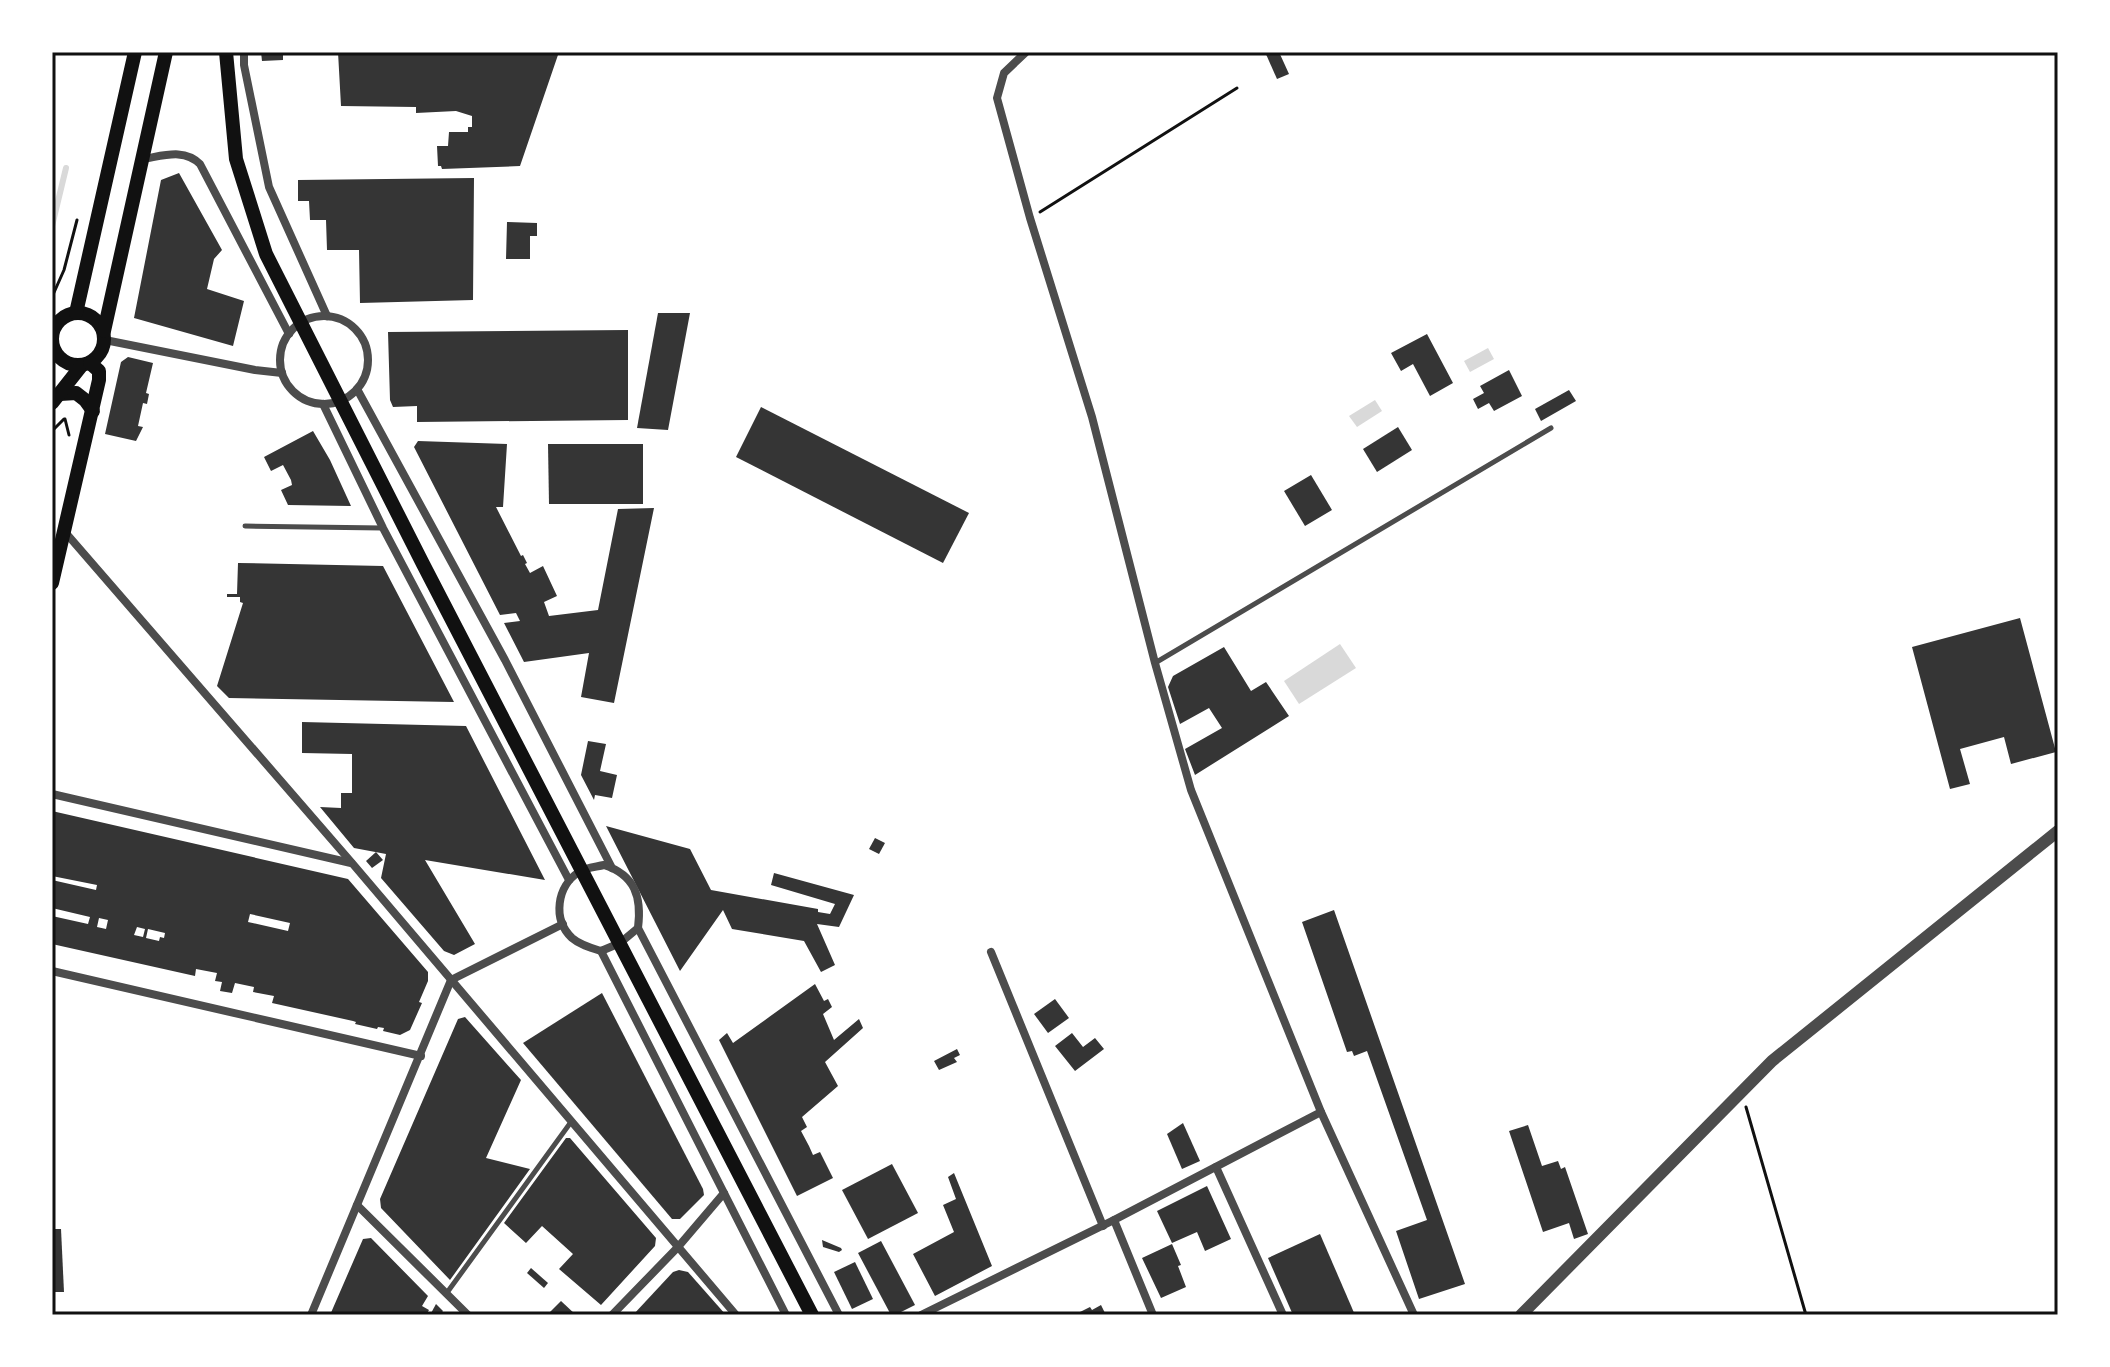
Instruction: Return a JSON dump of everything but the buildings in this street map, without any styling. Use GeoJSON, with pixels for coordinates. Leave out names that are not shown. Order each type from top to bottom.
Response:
{"type":"FeatureCollection","features":[{"type":"Feature","properties":{"kind":"main road"},"geometry":{"type":"LineString","coordinates":[[76,313],[135,52]]}},
{"type":"Feature","properties":{"kind":"main road"},"geometry":{"type":"LineString","coordinates":[[57,404],[86,364],[98,357],[166,52]]}},
{"type":"Feature","properties":{"kind":"main road"},"geometry":{"type":"LineString","coordinates":[[226,52],[236,159],[266,254],[812,1315]]}},
{"type":"Feature","properties":{"kind":"main road"},"geometry":{"type":"LineString","coordinates":[[52,583],[93,411],[99,371],[86,364],[64,361],[53,348],[53,332],[68,315],[76,313],[93,317],[104,336]]}},
{"type":"Feature","properties":{"kind":"main road"},"geometry":{"type":"LineString","coordinates":[[57,404],[76,393],[93,411]]}},
{"type":"Feature","properties":{"kind":"street"},"geometry":{"type":"LineString","coordinates":[[244,52],[269,187],[327,316]]}},
{"type":"Feature","properties":{"kind":"street"},"geometry":{"type":"LineString","coordinates":[[1026,52],[1004,73],[997,98],[1030,218],[1092,417],[1191,790],[1321,1112],[1414,1315]]}},
{"type":"Feature","properties":{"kind":"street"},"geometry":{"type":"LineString","coordinates":[[142,159],[185,154],[200,164],[289,334]]}},
{"type":"Feature","properties":{"kind":"street"},"geometry":{"type":"LineString","coordinates":[[327,316],[353,326],[362,337],[368,364],[357,389],[340,401],[323,404],[298,395],[288,385],[282,373],[283,346],[289,334],[302,322],[327,316]]}},
{"type":"Feature","properties":{"kind":"street"},"geometry":{"type":"LineString","coordinates":[[104,336],[255,370],[282,373]]}},
{"type":"Feature","properties":{"kind":"street"},"geometry":{"type":"LineString","coordinates":[[357,389],[512,673],[612,868]]}},
{"type":"Feature","properties":{"kind":"street"},"geometry":{"type":"LineString","coordinates":[[323,404],[383,528],[569,880]]}},
{"type":"Feature","properties":{"kind":"street"},"geometry":{"type":"LineString","coordinates":[[64,532],[352,863],[736,1315]]}},
{"type":"Feature","properties":{"kind":"street"},"geometry":{"type":"LineString","coordinates":[[52,794],[352,863]]}},
{"type":"Feature","properties":{"kind":"street"},"geometry":{"type":"LineString","coordinates":[[1521,1315],[1772,1061],[2058,831]]}},
{"type":"Feature","properties":{"kind":"street"},"geometry":{"type":"LineString","coordinates":[[786,1315],[601,951],[574,940],[563,924],[560,900],[569,880],[582,869],[604,865],[630,880],[641,908],[638,928],[839,1315]]}},
{"type":"Feature","properties":{"kind":"street"},"geometry":{"type":"LineString","coordinates":[[311,1315],[451,980],[563,924]]}},
{"type":"Feature","properties":{"kind":"street"},"geometry":{"type":"LineString","coordinates":[[601,951],[620,943],[638,928]]}},
{"type":"Feature","properties":{"kind":"street"},"geometry":{"type":"LineString","coordinates":[[991,952],[1103,1226]]}},
{"type":"Feature","properties":{"kind":"street"},"geometry":{"type":"LineString","coordinates":[[52,971],[421,1056]]}},
{"type":"Feature","properties":{"kind":"street"},"geometry":{"type":"LineString","coordinates":[[921,1315],[1103,1226],[1321,1112]]}},
{"type":"Feature","properties":{"kind":"street"},"geometry":{"type":"LineString","coordinates":[[1216,1167],[1283,1315]]}},
{"type":"Feature","properties":{"kind":"street"},"geometry":{"type":"LineString","coordinates":[[612,1315],[678,1247],[724,1193]]}},
{"type":"Feature","properties":{"kind":"street"},"geometry":{"type":"LineString","coordinates":[[357,1205],[468,1315]]}},
{"type":"Feature","properties":{"kind":"street"},"geometry":{"type":"LineString","coordinates":[[1114,1220],[1153,1315]]}},
{"type":"Feature","properties":{"kind":"lane"},"geometry":{"type":"LineString","coordinates":[[1155,663],[1551,428]]}},
{"type":"Feature","properties":{"kind":"lane"},"geometry":{"type":"LineString","coordinates":[[245,526],[383,528]]}},
{"type":"Feature","properties":{"kind":"lane"},"geometry":{"type":"LineString","coordinates":[[446,1294],[571,1121]]}},
{"type":"Feature","properties":{"kind":"path"},"geometry":{"type":"LineString","coordinates":[[1030,218],[1237,88]]}},
{"type":"Feature","properties":{"kind":"path"},"geometry":{"type":"LineString","coordinates":[[52,297],[64,270],[77,220]]}},
{"type":"Feature","properties":{"kind":"path"},"geometry":{"type":"LineString","coordinates":[[52,431],[65,419],[57,404]]}},
{"type":"Feature","properties":{"kind":"path"},"geometry":{"type":"LineString","coordinates":[[1738,1094],[1748,1111],[1806,1315]]}},
{"type":"Feature","properties":{"kind":"shaded area"},"geometry":{"type":"Polygon","coordinates":[[[1488,348],[1494,359],[1470,372],[1464,361],[1488,348]]]}},
{"type":"Feature","properties":{"kind":"shaded area"},"geometry":{"type":"Polygon","coordinates":[[[1375,400],[1382,411],[1357,427],[1349,416],[1375,400]]]}},
{"type":"Feature","properties":{"kind":"shaded area"},"geometry":{"type":"Polygon","coordinates":[[[1340,644],[1356,668],[1299,704],[1284,681],[1340,644]]]}},
{"type":"Feature","properties":{"kind":"waterway"},"geometry":{"type":"LineString","coordinates":[[52,226],[66,168]]}}]}
